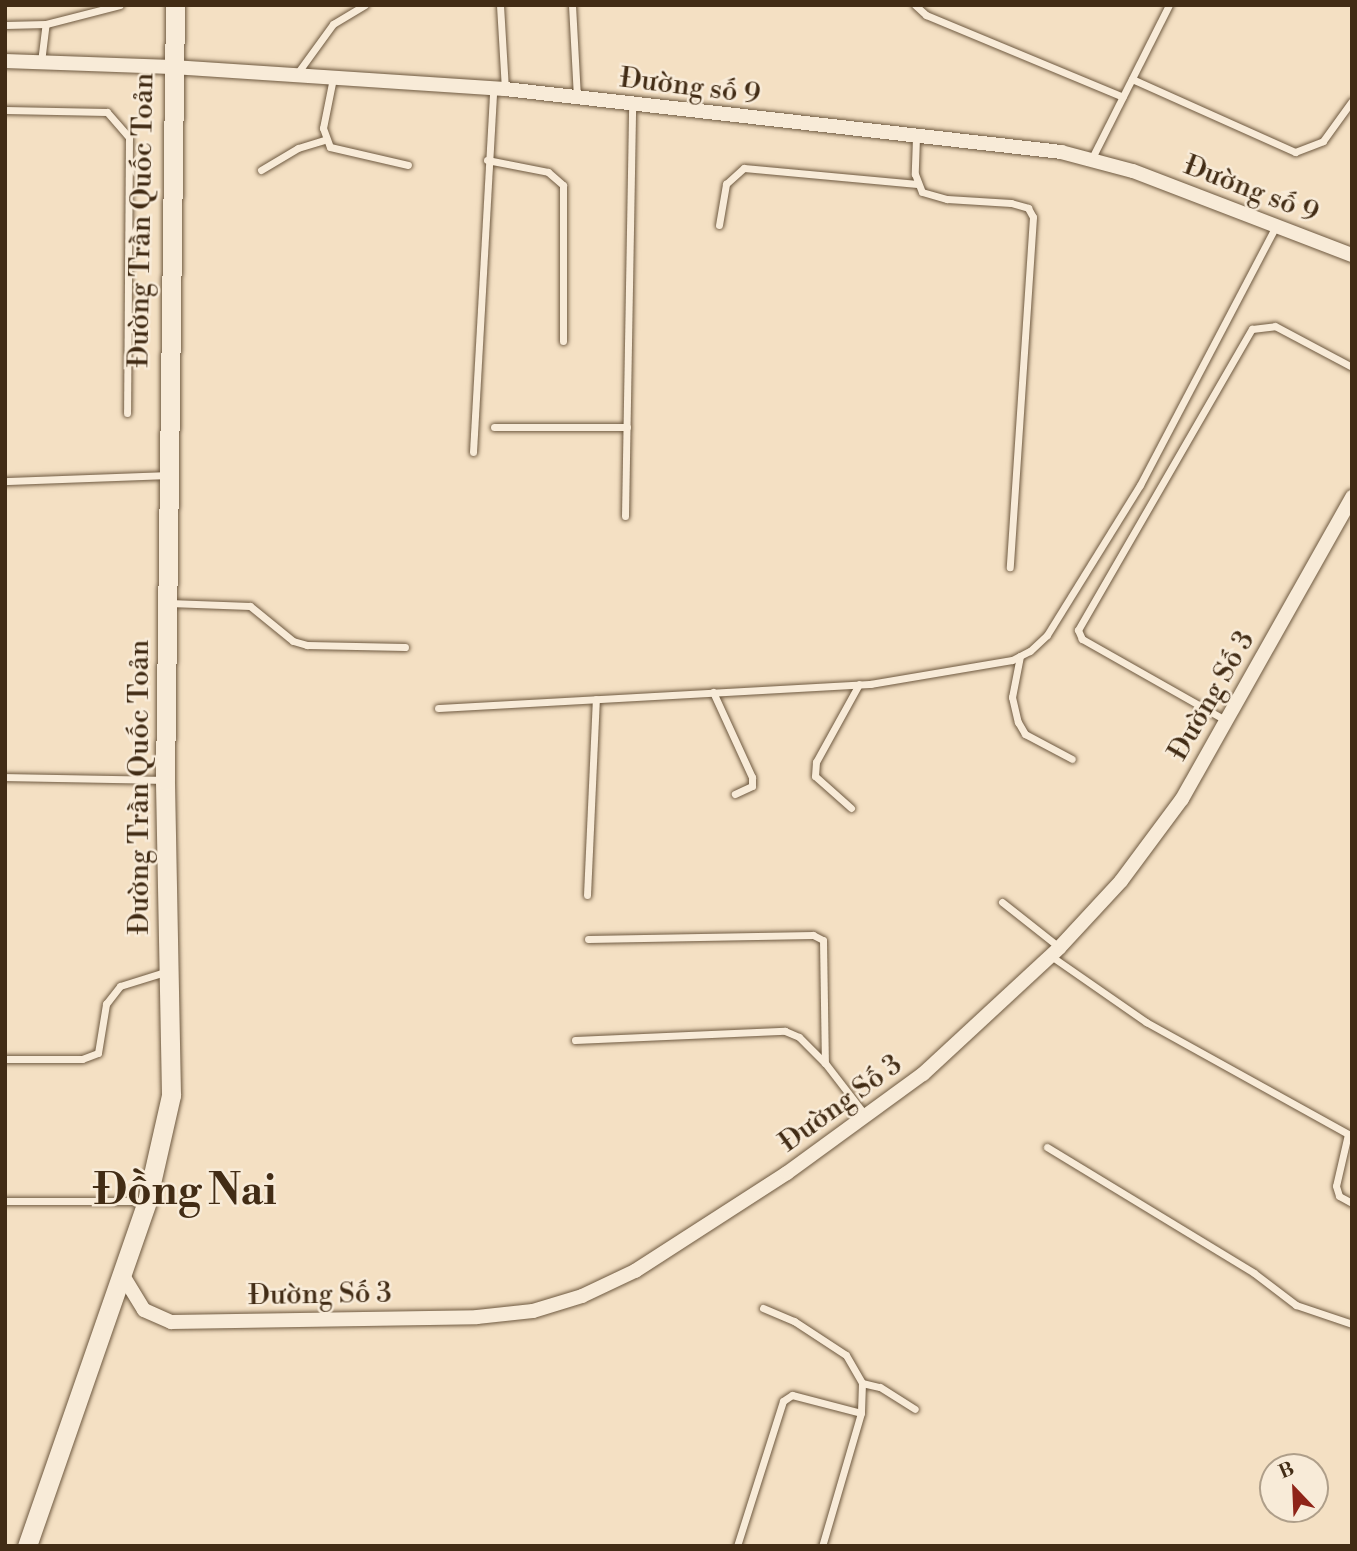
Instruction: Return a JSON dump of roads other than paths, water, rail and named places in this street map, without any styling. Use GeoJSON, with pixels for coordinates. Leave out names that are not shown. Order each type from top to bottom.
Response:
{"type":"FeatureCollection","features":[{"type":"Feature","properties":{"kind":"main road","name":"Đường Trần Quốc Toản"},"geometry":{"type":"LineString","coordinates":[[27,1546],[147,1201],[171,1095],[165,780],[169,603],[167,475],[172,67],[175,5]]}},
{"type":"Feature","properties":{"kind":"street","name":"Đường số 9"},"geometry":{"type":"LineString","coordinates":[[5,61],[172,67],[499,89],[1092,158],[1352,255]]}},
{"type":"Feature","properties":{"kind":"street","name":"Đường Số 3"},"geometry":{"type":"LineString","coordinates":[[122,1274],[144,1310],[171,1321],[477,1317],[533,1311],[582,1296],[635,1270],[866,1117],[923,1074],[1055,952],[1146,848],[1227,721],[1352,498]]}},
{"type":"Feature","properties":{"kind":"lane"},"geometry":{"type":"LineString","coordinates":[[5,25],[46,24],[120,5]]}},
{"type":"Feature","properties":{"kind":"lane"},"geometry":{"type":"LineString","coordinates":[[295,75],[333,24],[365,5]]}},
{"type":"Feature","properties":{"kind":"lane"},"geometry":{"type":"LineString","coordinates":[[472,452],[487,160],[499,89],[500,5]]}},
{"type":"Feature","properties":{"kind":"lane"},"geometry":{"type":"LineString","coordinates":[[572,5],[577,98]]}},
{"type":"Feature","properties":{"kind":"lane"},"geometry":{"type":"LineString","coordinates":[[915,5],[926,15],[1123,97]]}},
{"type":"Feature","properties":{"kind":"lane"},"geometry":{"type":"LineString","coordinates":[[1092,158],[1169,5]]}},
{"type":"Feature","properties":{"kind":"lane"},"geometry":{"type":"LineString","coordinates":[[41,62],[46,24]]}},
{"type":"Feature","properties":{"kind":"lane"},"geometry":{"type":"LineString","coordinates":[[333,78],[324,140],[330,147],[408,165]]}},
{"type":"Feature","properties":{"kind":"lane"},"geometry":{"type":"LineString","coordinates":[[1132,79],[1295,152],[1323,141],[1352,101]]}},
{"type":"Feature","properties":{"kind":"lane"},"geometry":{"type":"LineString","coordinates":[[625,516],[632,105]]}},
{"type":"Feature","properties":{"kind":"lane"},"geometry":{"type":"LineString","coordinates":[[5,110],[107,112],[129,137],[127,413]]}},
{"type":"Feature","properties":{"kind":"lane"},"geometry":{"type":"LineString","coordinates":[[916,137],[917,184],[922,192],[947,199],[1011,202],[1028,208],[1033,217],[1010,567]]}},
{"type":"Feature","properties":{"kind":"lane"},"geometry":{"type":"LineString","coordinates":[[261,170],[298,149],[324,140]]}},
{"type":"Feature","properties":{"kind":"lane"},"geometry":{"type":"LineString","coordinates":[[487,160],[548,173],[563,185],[563,341]]}},
{"type":"Feature","properties":{"kind":"lane"},"geometry":{"type":"LineString","coordinates":[[719,225],[726,184],[744,168],[917,184]]}},
{"type":"Feature","properties":{"kind":"lane"},"geometry":{"type":"LineString","coordinates":[[438,708],[859,684],[1020,656],[1047,635],[1140,485],[1276,225]]}},
{"type":"Feature","properties":{"kind":"lane"},"geometry":{"type":"LineString","coordinates":[[1227,721],[1082,639],[1078,630],[1252,329],[1275,326],[1352,367]]}},
{"type":"Feature","properties":{"kind":"lane"},"geometry":{"type":"LineString","coordinates":[[494,427],[627,427]]}},
{"type":"Feature","properties":{"kind":"lane"},"geometry":{"type":"LineString","coordinates":[[5,481],[167,475]]}},
{"type":"Feature","properties":{"kind":"lane"},"geometry":{"type":"LineString","coordinates":[[169,603],[250,606],[293,641],[307,645],[405,647]]}},
{"type":"Feature","properties":{"kind":"lane"},"geometry":{"type":"LineString","coordinates":[[1020,656],[1012,697],[1018,722],[1025,734],[1072,759]]}},
{"type":"Feature","properties":{"kind":"lane"},"geometry":{"type":"LineString","coordinates":[[851,808],[815,776],[816,762],[859,684]]}},
{"type":"Feature","properties":{"kind":"lane"},"geometry":{"type":"LineString","coordinates":[[713,692],[752,777],[752,786],[735,794]]}},
{"type":"Feature","properties":{"kind":"lane"},"geometry":{"type":"LineString","coordinates":[[587,895],[596,699]]}},
{"type":"Feature","properties":{"kind":"lane"},"geometry":{"type":"LineString","coordinates":[[5,777],[165,780]]}},
{"type":"Feature","properties":{"kind":"lane"},"geometry":{"type":"LineString","coordinates":[[1002,902],[1055,952],[1146,1023],[1350,1135],[1336,1186],[1339,1196],[1352,1203]]}},
{"type":"Feature","properties":{"kind":"lane"},"geometry":{"type":"LineString","coordinates":[[588,939],[813,935],[823,940],[825,1063]]}},
{"type":"Feature","properties":{"kind":"lane"},"geometry":{"type":"LineString","coordinates":[[5,1059],[82,1059],[98,1053],[106,1004],[120,986],[169,971]]}},
{"type":"Feature","properties":{"kind":"lane"},"geometry":{"type":"LineString","coordinates":[[575,1040],[785,1031],[799,1037],[825,1063],[866,1117]]}},
{"type":"Feature","properties":{"kind":"lane"},"geometry":{"type":"LineString","coordinates":[[1047,1147],[1254,1273],[1299,1307],[1352,1324]]}},
{"type":"Feature","properties":{"kind":"lane"},"geometry":{"type":"LineString","coordinates":[[5,1201],[147,1201]]}},
{"type":"Feature","properties":{"kind":"lane"},"geometry":{"type":"LineString","coordinates":[[762,1308],[794,1321],[846,1355],[862,1383],[861,1413],[822,1546]]}},
{"type":"Feature","properties":{"kind":"lane"},"geometry":{"type":"LineString","coordinates":[[862,1383],[880,1387],[915,1409]]}},
{"type":"Feature","properties":{"kind":"lane"},"geometry":{"type":"LineString","coordinates":[[737,1546],[783,1401],[792,1395],[861,1413]]}},
{"type":"Feature","properties":{"kind":"district","name":"Đồng Nai"},"geometry":{"type":"Point","coordinates":[185,1192]}}]}
